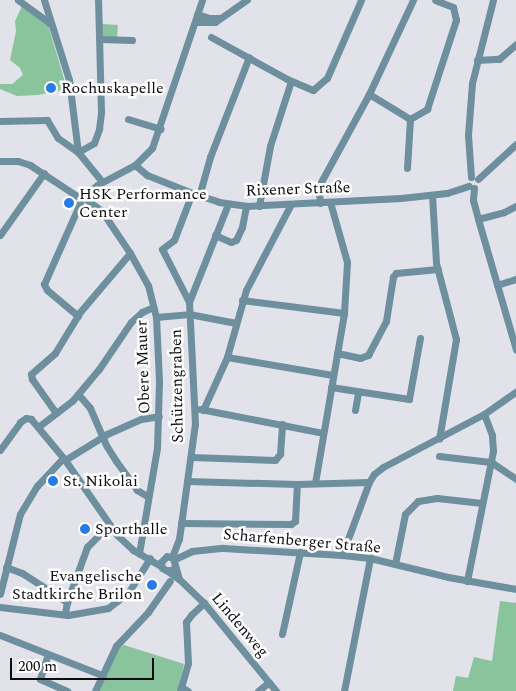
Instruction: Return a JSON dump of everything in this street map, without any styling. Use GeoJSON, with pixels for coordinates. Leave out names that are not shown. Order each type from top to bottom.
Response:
{"type":"FeatureCollection","features":[{"type":"Feature","properties":{"kind":"street"},"geometry":{"type":"LineString","coordinates":[[18,0],[51,23]]}},
{"type":"Feature","properties":{"kind":"street"},"geometry":{"type":"LineString","coordinates":[[44,0],[69,80],[78,152]]}},
{"type":"Feature","properties":{"kind":"street"},"geometry":{"type":"LineString","coordinates":[[78,152],[94,143],[100,124],[101,39],[98,0]]}},
{"type":"Feature","properties":{"kind":"street"},"geometry":{"type":"LineString","coordinates":[[78,316],[44,286],[44,281],[82,198],[102,182],[135,165],[148,153],[160,129],[202,0]]}},
{"type":"Feature","properties":{"kind":"street"},"geometry":{"type":"LineString","coordinates":[[196,18],[210,24],[247,0]]}},
{"type":"Feature","properties":{"kind":"street"},"geometry":{"type":"LineString","coordinates":[[211,36],[291,81],[311,90],[318,87],[327,78],[361,0]]}},
{"type":"Feature","properties":{"kind":"street"},"geometry":{"type":"LineString","coordinates":[[320,203],[321,182],[369,94],[414,0]]}},
{"type":"Feature","properties":{"kind":"street"},"geometry":{"type":"LineString","coordinates":[[410,119],[427,109],[456,20],[453,6],[435,0]]}},
{"type":"Feature","properties":{"kind":"street"},"geometry":{"type":"LineString","coordinates":[[475,178],[468,135],[472,83],[492,0]]}},
{"type":"Feature","properties":{"kind":"street"},"geometry":{"type":"LineString","coordinates":[[101,39],[132,40]]}},
{"type":"Feature","properties":{"kind":"street"},"geometry":{"type":"LineString","coordinates":[[477,60],[499,59],[516,44]]}},
{"type":"Feature","properties":{"kind":"street"},"geometry":{"type":"LineString","coordinates":[[196,194],[248,57]]}},
{"type":"Feature","properties":{"kind":"street"},"geometry":{"type":"LineString","coordinates":[[259,206],[270,146],[291,81]]}},
{"type":"Feature","properties":{"kind":"street"},"geometry":{"type":"LineString","coordinates":[[369,94],[410,119]]}},
{"type":"Feature","properties":{"kind":"street"},"geometry":{"type":"LineString","coordinates":[[128,119],[160,129]]}},
{"type":"Feature","properties":{"kind":"street"},"geometry":{"type":"LineString","coordinates":[[407,168],[410,119]]}},
{"type":"Feature","properties":{"kind":"street"},"geometry":{"type":"LineString","coordinates":[[0,121],[47,120],[58,138],[78,152],[102,182]]}},
{"type":"Feature","properties":{"kind":"street"},"geometry":{"type":"LineString","coordinates":[[516,144],[475,178],[468,181],[472,187],[478,220],[516,350]]}},
{"type":"Feature","properties":{"kind":"street","name":"Obere Mauer"},"geometry":{"type":"LineString","coordinates":[[0,161],[24,162],[101,210],[130,253],[148,286],[156,317],[159,351],[159,416],[155,464],[147,496],[139,553]]}},
{"type":"Feature","properties":{"kind":"street","name":"Rixener Straße"},"geometry":{"type":"LineString","coordinates":[[135,165],[146,175],[196,194],[228,204],[246,206],[432,195],[472,187]]}},
{"type":"Feature","properties":{"kind":"street"},"geometry":{"type":"LineString","coordinates":[[0,235],[44,173]]}},
{"type":"Feature","properties":{"kind":"street","name":"Schützengraben"},"geometry":{"type":"LineString","coordinates":[[164,568],[161,562],[172,560],[178,547],[191,457],[194,408],[189,302],[162,249],[174,240],[196,194]]}},
{"type":"Feature","properties":{"kind":"street"},"geometry":{"type":"LineString","coordinates":[[432,195],[438,269],[456,339],[439,439]]}},
{"type":"Feature","properties":{"kind":"street"},"geometry":{"type":"LineString","coordinates":[[315,483],[344,313],[347,256],[330,202]]}},
{"type":"Feature","properties":{"kind":"street"},"geometry":{"type":"LineString","coordinates":[[189,302],[228,204]]}},
{"type":"Feature","properties":{"kind":"street"},"geometry":{"type":"LineString","coordinates":[[203,410],[227,357],[242,300],[291,204]]}},
{"type":"Feature","properties":{"kind":"street"},"geometry":{"type":"LineString","coordinates":[[215,236],[231,242],[236,240],[242,227],[246,206]]}},
{"type":"Feature","properties":{"kind":"street"},"geometry":{"type":"LineString","coordinates":[[478,220],[516,206]]}},
{"type":"Feature","properties":{"kind":"street"},"geometry":{"type":"LineString","coordinates":[[56,413],[32,379],[33,371],[56,351],[78,316],[130,253]]}},
{"type":"Feature","properties":{"kind":"street"},"geometry":{"type":"LineString","coordinates":[[337,353],[360,358],[368,355],[386,321],[393,277],[396,273],[438,269]]}},
{"type":"Feature","properties":{"kind":"street"},"geometry":{"type":"LineString","coordinates":[[498,286],[516,279]]}},
{"type":"Feature","properties":{"kind":"street"},"geometry":{"type":"LineString","coordinates":[[242,300],[344,313]]}},
{"type":"Feature","properties":{"kind":"street"},"geometry":{"type":"LineString","coordinates":[[38,427],[78,394],[131,322],[142,312],[153,307]]}},
{"type":"Feature","properties":{"kind":"street"},"geometry":{"type":"LineString","coordinates":[[156,317],[189,314],[236,323]]}},
{"type":"Feature","properties":{"kind":"street"},"geometry":{"type":"LineString","coordinates":[[331,387],[358,393],[409,399],[420,338]]}},
{"type":"Feature","properties":{"kind":"street"},"geometry":{"type":"LineString","coordinates":[[227,357],[332,375]]}},
{"type":"Feature","properties":{"kind":"street"},"geometry":{"type":"LineString","coordinates":[[342,555],[368,482],[383,467],[484,414],[516,392]]}},
{"type":"Feature","properties":{"kind":"street"},"geometry":{"type":"LineString","coordinates":[[355,410],[358,393]]}},
{"type":"Feature","properties":{"kind":"street"},"geometry":{"type":"LineString","coordinates":[[78,394],[89,405],[103,436],[122,469],[137,490],[147,496]]}},
{"type":"Feature","properties":{"kind":"street"},"geometry":{"type":"LineString","coordinates":[[194,408],[323,433]]}},
{"type":"Feature","properties":{"kind":"street"},"geometry":{"type":"LineString","coordinates":[[467,581],[491,462],[492,435],[484,414]]}},
{"type":"Feature","properties":{"kind":"street"},"geometry":{"type":"LineString","coordinates":[[0,594],[21,511],[37,486],[64,459],[103,436],[141,419],[159,416]]}},
{"type":"Feature","properties":{"kind":"street","name":"Lindenweg"},"geometry":{"type":"LineString","coordinates":[[0,450],[20,422],[29,418],[64,459],[121,540],[179,579],[204,603],[276,691]]}},
{"type":"Feature","properties":{"kind":"street"},"geometry":{"type":"LineString","coordinates":[[191,457],[275,460],[280,454],[282,424]]}},
{"type":"Feature","properties":{"kind":"street"},"geometry":{"type":"LineString","coordinates":[[439,456],[491,462],[516,479]]}},
{"type":"Feature","properties":{"kind":"street"},"geometry":{"type":"LineString","coordinates":[[187,481],[297,484],[368,482]]}},
{"type":"Feature","properties":{"kind":"street"},"geometry":{"type":"LineString","coordinates":[[181,522],[293,523],[297,484]]}},
{"type":"Feature","properties":{"kind":"street"},"geometry":{"type":"LineString","coordinates":[[395,564],[405,514],[418,501],[437,498],[482,503]]}},
{"type":"Feature","properties":{"kind":"street"},"geometry":{"type":"LineString","coordinates":[[65,614],[67,602],[89,544],[109,525]]}},
{"type":"Feature","properties":{"kind":"street","name":"Scharfenberger Straße"},"geometry":{"type":"LineString","coordinates":[[172,560],[192,551],[210,548],[342,555],[370,558],[467,581],[516,589]]}},
{"type":"Feature","properties":{"kind":"street"},"geometry":{"type":"LineString","coordinates":[[282,634],[300,552]]}},
{"type":"Feature","properties":{"kind":"street"},"geometry":{"type":"LineString","coordinates":[[0,607],[65,614],[95,612],[119,601],[132,588],[150,558],[172,560],[172,570],[164,568]]}},
{"type":"Feature","properties":{"kind":"street"},"geometry":{"type":"LineString","coordinates":[[344,691],[370,558]]}},
{"type":"Feature","properties":{"kind":"street","name":"Lindenweg"},"geometry":{"type":"LineString","coordinates":[[172,560],[179,579]]}},
{"type":"Feature","properties":{"kind":"street"},"geometry":{"type":"LineString","coordinates":[[6,567],[22,573],[67,602]]}},
{"type":"Feature","properties":{"kind":"street"},"geometry":{"type":"LineString","coordinates":[[95,691],[116,646],[148,612],[170,581]]}},
{"type":"Feature","properties":{"kind":"street"},"geometry":{"type":"LineString","coordinates":[[183,690],[188,663],[186,622],[204,603]]}},
{"type":"Feature","properties":{"kind":"street"},"geometry":{"type":"LineString","coordinates":[[0,635],[102,675]]}},
{"type":"Feature","properties":{"kind":"street"},"geometry":{"type":"LineString","coordinates":[[48,654],[40,679],[67,691]]}},
{"type":"Feature","properties":{"kind":"street"},"geometry":{"type":"LineString","coordinates":[[258,691],[269,682]]}},
{"type":"Feature","properties":{"kind":"green space"},"geometry":{"type":"Polygon","coordinates":[[[22,6],[47,21],[67,89],[38,95],[17,96],[0,89],[0,84],[12,84],[23,75],[20,68],[10,60],[16,31],[15,21],[22,6]]]}},
{"type":"Feature","properties":{"kind":"green space"},"geometry":{"type":"Polygon","coordinates":[[[102,24],[118,25],[117,38],[103,36],[102,24]]]}},
{"type":"Feature","properties":{"kind":"green space"},"geometry":{"type":"Polygon","coordinates":[[[500,601],[516,603],[516,691],[453,691],[456,676],[468,678],[474,657],[492,661],[500,601]]]}},
{"type":"Feature","properties":{"kind":"green space"},"geometry":{"type":"Polygon","coordinates":[[[124,645],[184,664],[178,691],[98,691],[118,649],[124,645]]]}},
{"type":"Feature","properties":{"kind":"place","name":"Rochuskapelle"},"geometry":{"type":"Point","coordinates":[51,88]}},
{"type":"Feature","properties":{"kind":"place","name":"HSK Performance Center"},"geometry":{"type":"Point","coordinates":[69,203]}},
{"type":"Feature","properties":{"kind":"place","name":"St. Nikolai"},"geometry":{"type":"Point","coordinates":[53,481]}},
{"type":"Feature","properties":{"kind":"place","name":"Sporthalle"},"geometry":{"type":"Point","coordinates":[85,529]}},
{"type":"Feature","properties":{"kind":"place","name":"Evangelische Stadtkirche Brilon"},"geometry":{"type":"Point","coordinates":[152,585]}}]}
